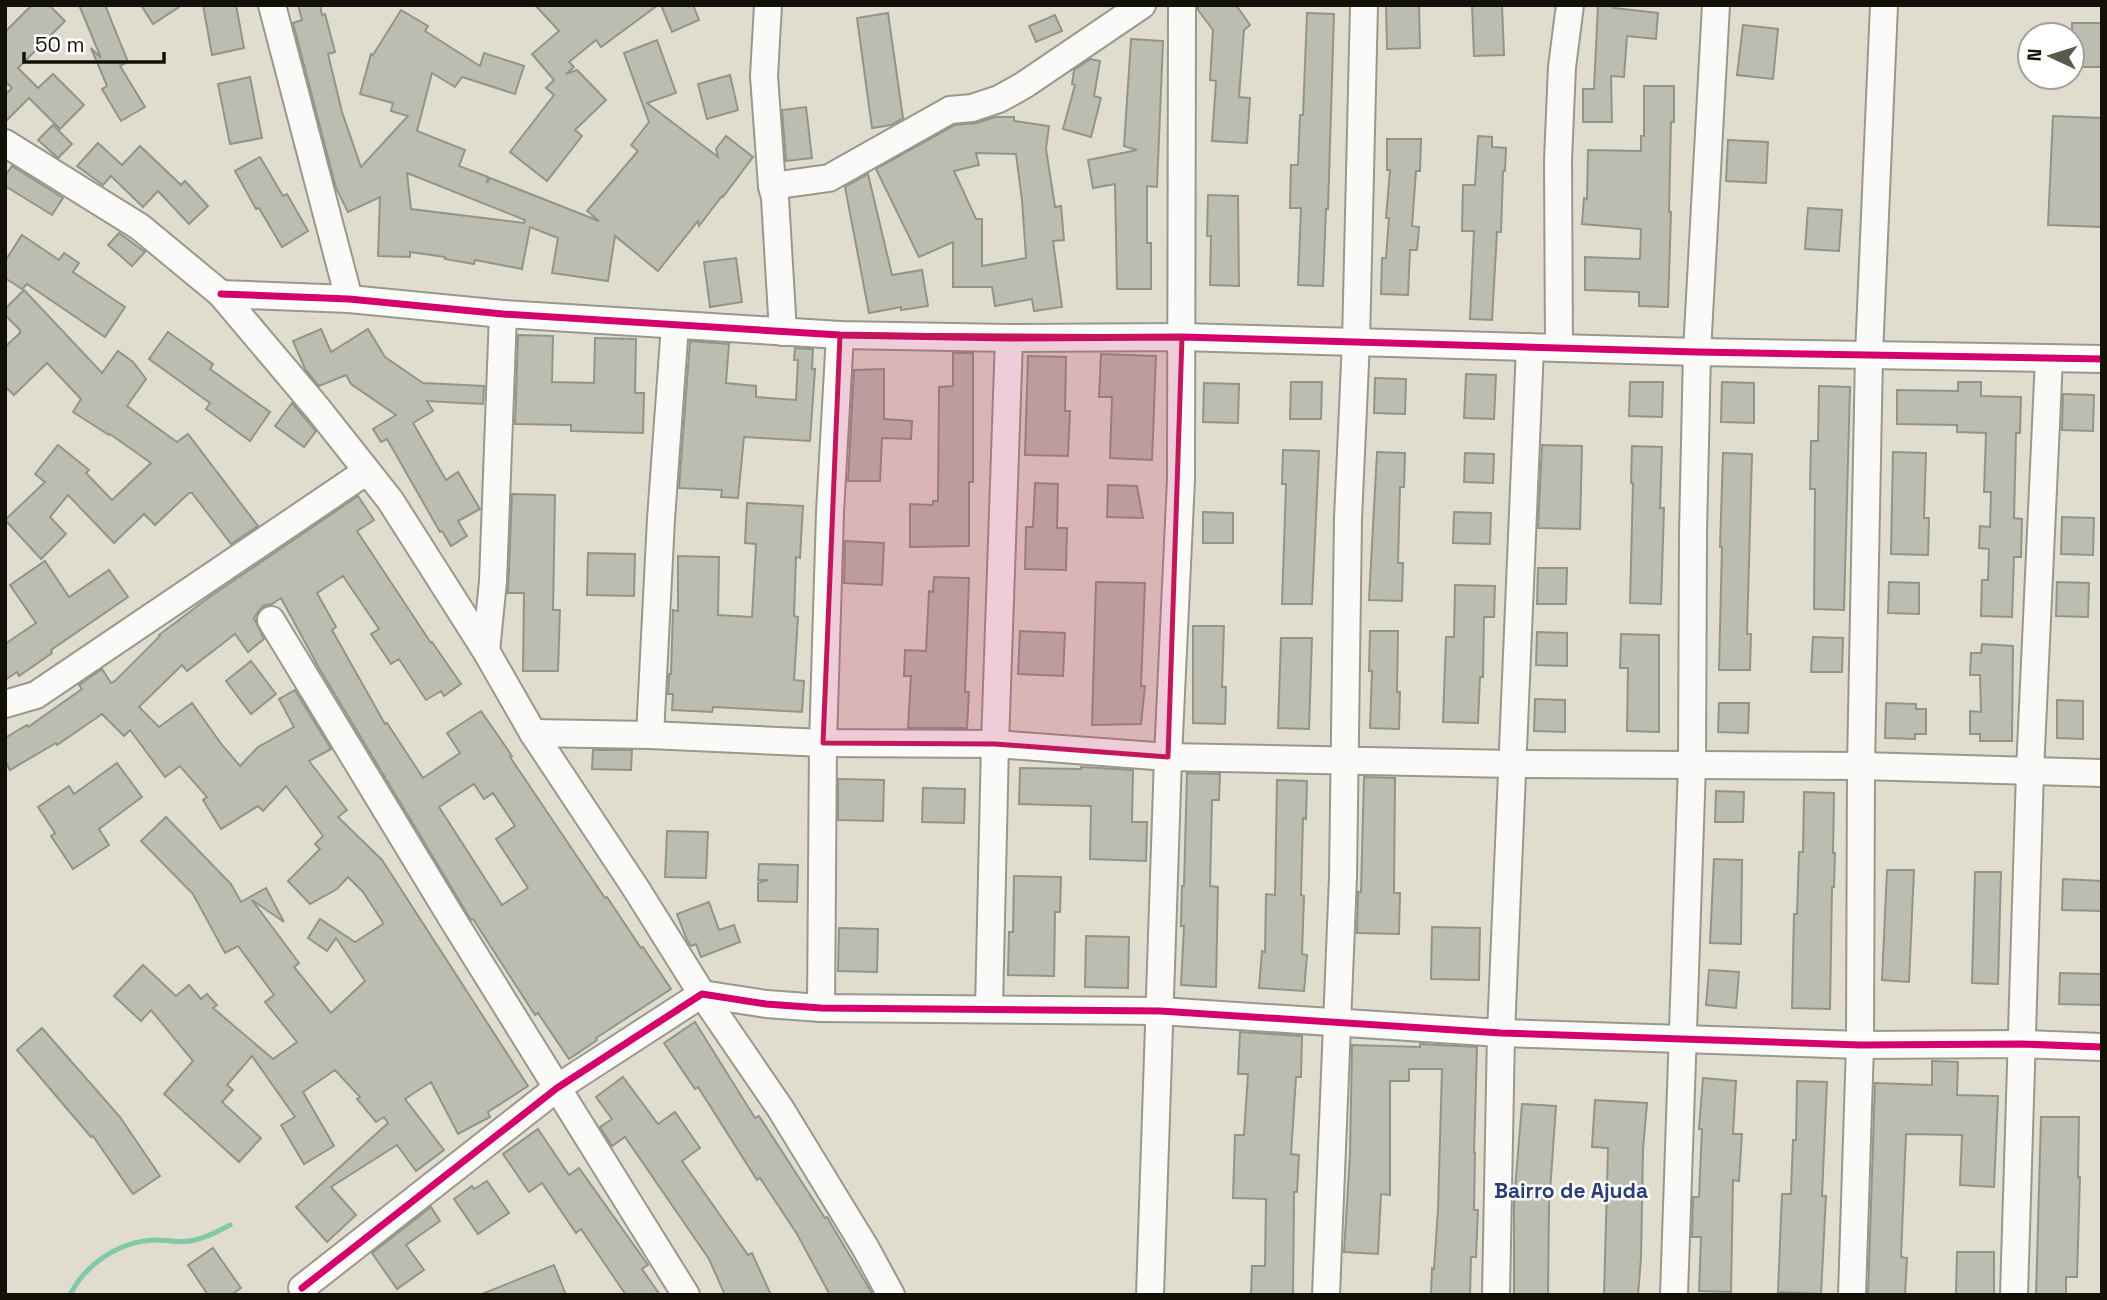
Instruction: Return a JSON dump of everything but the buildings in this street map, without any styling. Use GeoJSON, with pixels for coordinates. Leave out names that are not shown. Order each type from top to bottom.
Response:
{"type":"FeatureCollection","features":[{"type":"Feature","properties":{"kind":"street"},"geometry":{"type":"LineString","coordinates":[[272,5],[349,299]]}},
{"type":"Feature","properties":{"kind":"street"},"geometry":{"type":"LineString","coordinates":[[768,5],[764,76],[783,332]]}},
{"type":"Feature","properties":{"kind":"street"},"geometry":{"type":"LineString","coordinates":[[772,186],[830,178],[950,110],[972,108],[999,99],[1142,5]]}},
{"type":"Feature","properties":{"kind":"street"},"geometry":{"type":"LineString","coordinates":[[1150,1295],[1168,757],[1181,479],[1182,5]]}},
{"type":"Feature","properties":{"kind":"street"},"geometry":{"type":"LineString","coordinates":[[1326,1295],[1346,760],[1348,519],[1356,341],[1364,5]]}},
{"type":"Feature","properties":{"kind":"street"},"geometry":{"type":"LineString","coordinates":[[1559,347],[1558,160],[1562,66],[1570,5]]}},
{"type":"Feature","properties":{"kind":"street"},"geometry":{"type":"LineString","coordinates":[[1674,1295],[1692,765],[1697,352],[1716,5]]}},
{"type":"Feature","properties":{"kind":"street"},"geometry":{"type":"LineString","coordinates":[[1852,1295],[1860,1045],[1861,766],[1869,355],[1884,5]]}},
{"type":"Feature","properties":{"kind":"street"},"geometry":{"type":"LineString","coordinates":[[5,143],[140,227],[221,293],[390,500],[486,651],[533,733],[702,994],[780,1108],[865,1247],[891,1295]]}},
{"type":"Feature","properties":{"kind":"street"},"geometry":{"type":"LineString","coordinates":[[221,293],[349,299],[503,314],[840,335],[1182,337],[1697,352],[2102,359]]}},
{"type":"Feature","properties":{"kind":"street"},"geometry":{"type":"LineString","coordinates":[[486,651],[493,581],[503,314]]}},
{"type":"Feature","properties":{"kind":"street"},"geometry":{"type":"LineString","coordinates":[[650,735],[661,519],[675,325]]}},
{"type":"Feature","properties":{"kind":"street"},"geometry":{"type":"LineString","coordinates":[[821,1008],[822,743],[830,512],[840,335]]}},
{"type":"Feature","properties":{"kind":"street"},"geometry":{"type":"LineString","coordinates":[[989,1008],[1009,338]]}},
{"type":"Feature","properties":{"kind":"street"},"geometry":{"type":"LineString","coordinates":[[1496,1295],[1501,1033],[1530,347]]}},
{"type":"Feature","properties":{"kind":"street"},"geometry":{"type":"LineString","coordinates":[[2014,1295],[2030,771],[2049,358]]}},
{"type":"Feature","properties":{"kind":"street"},"geometry":{"type":"LineString","coordinates":[[5,704],[36,695],[367,471]]}},
{"type":"Feature","properties":{"kind":"street"},"geometry":{"type":"LineString","coordinates":[[271,620],[459,932],[686,1295]]}},
{"type":"Feature","properties":{"kind":"street"},"geometry":{"type":"LineString","coordinates":[[533,733],[822,743],[995,744],[1168,757],[1512,764],[1861,766],[2102,773]]}},
{"type":"Feature","properties":{"kind":"street"},"geometry":{"type":"LineString","coordinates":[[302,1289],[557,1088],[702,994],[766,1004],[821,1008],[1160,1011],[1501,1033],[1860,1045],[2022,1044],[2102,1047]]}},
{"type":"Feature","properties":{"kind":"highlighted area"},"geometry":{"type":"Polygon","coordinates":[[[840,335],[1182,337],[1168,757],[995,744],[823,743],[840,335]]]}},
{"type":"Feature","properties":{"kind":"waterway"},"geometry":{"type":"LineString","coordinates":[[70,1295],[85,1273],[118,1249],[144,1241],[190,1241],[209,1236],[230,1225]]}},
{"type":"Feature","properties":{"kind":"cycle path"},"geometry":{"type":"LineString","coordinates":[[221,294],[349,299],[503,314],[840,335],[1182,337],[1697,352],[2102,359]]}},
{"type":"Feature","properties":{"kind":"cycle path"},"geometry":{"type":"LineString","coordinates":[[302,1288],[557,1088],[702,994],[766,1004],[821,1008],[1160,1011],[1501,1033],[1860,1045],[2022,1044],[2102,1047]]}},
{"type":"Feature","properties":{"kind":"district","name":"Bairro de Ajuda"},"geometry":{"type":"Point","coordinates":[1571,1190]}}]}
